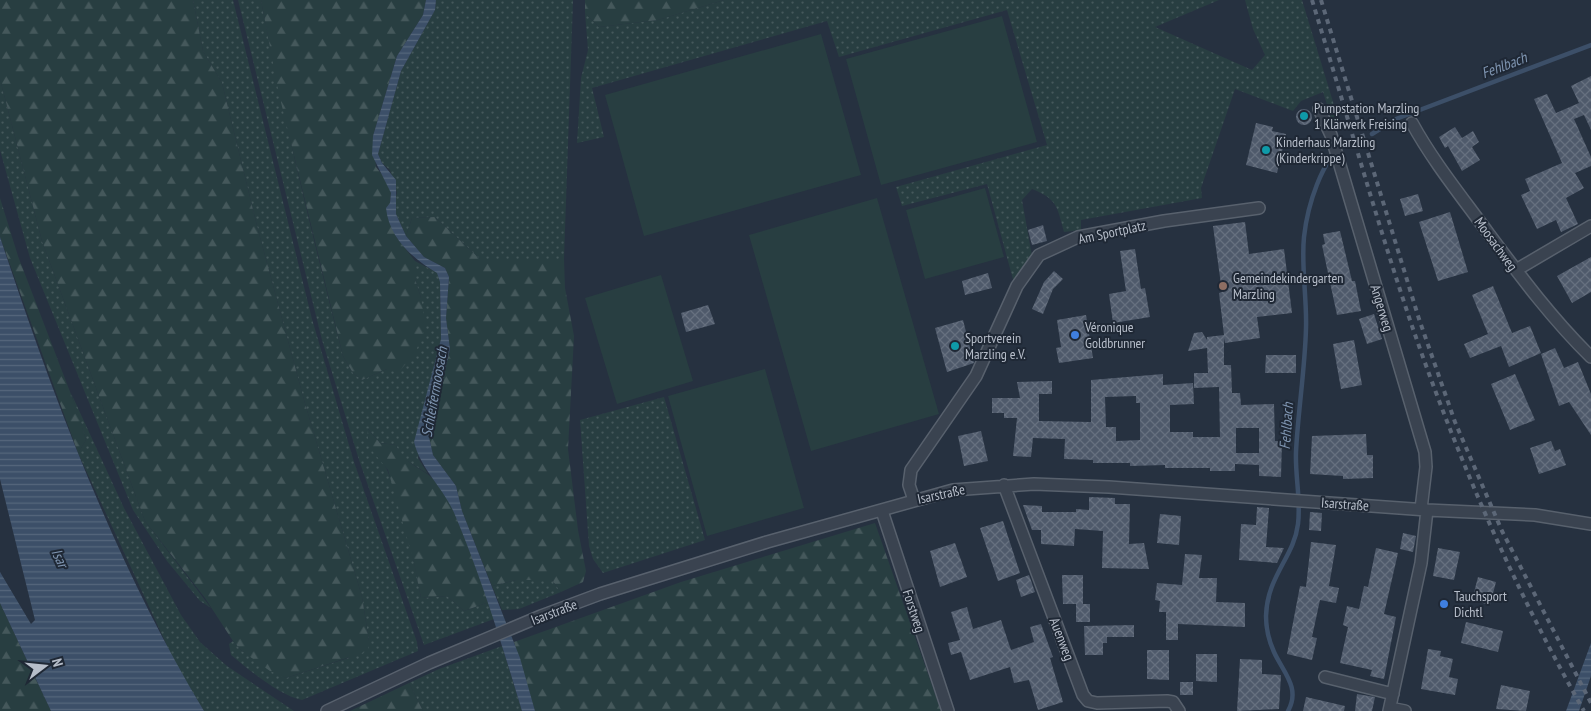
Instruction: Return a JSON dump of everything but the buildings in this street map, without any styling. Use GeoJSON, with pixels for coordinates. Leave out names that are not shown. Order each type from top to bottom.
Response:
{"type":"FeatureCollection","features":[{"type":"Feature","properties":{"kind":"street","name":"Angerweg"},"geometry":{"type":"LineString","coordinates":[[1319,110],[1331,135],[1340,163],[1425,452],[1426,467],[1421,563],[1390,709],[1405,711]]}},
{"type":"Feature","properties":{"kind":"street","name":"Moosachweg"},"geometry":{"type":"LineString","coordinates":[[1412,123],[1448,178],[1516,270],[1554,317],[1591,357]]}},
{"type":"Feature","properties":{"kind":"street","name":"Am Sportplatz"},"geometry":{"type":"LineString","coordinates":[[914,500],[909,485],[911,470],[976,376],[1018,286],[1039,256],[1078,238],[1164,221],[1259,208]]}},
{"type":"Feature","properties":{"kind":"street"},"geometry":{"type":"LineString","coordinates":[[1516,270],[1591,226]]}},
{"type":"Feature","properties":{"kind":"street","name":"Isarstraße"},"geometry":{"type":"LineString","coordinates":[[327,711],[429,663],[541,616],[670,572],[953,490],[1004,485],[1110,487],[1424,510],[1535,515],[1591,524]]}},
{"type":"Feature","properties":{"kind":"street","name":"Auenweg"},"geometry":{"type":"LineString","coordinates":[[1004,485],[1083,695],[1088,701],[1096,703],[1167,700],[1174,702],[1178,711]]}},
{"type":"Feature","properties":{"kind":"street","name":"Forstweg"},"geometry":{"type":"LineString","coordinates":[[882,511],[948,711]]}},
{"type":"Feature","properties":{"kind":"street"},"geometry":{"type":"LineString","coordinates":[[1325,677],[1393,694]]}},
{"type":"Feature","properties":{"kind":"green space"},"geometry":{"type":"Polygon","coordinates":[[[0,0],[193,0],[203,51],[222,83],[257,226],[304,400],[362,597],[369,641],[368,651],[286,678],[270,671],[242,651],[233,641],[205,598],[145,521],[42,241],[0,79],[0,0]]]}},
{"type":"Feature","properties":{"kind":"green space"},"geometry":{"type":"Polygon","coordinates":[[[193,0],[233,0],[312,319],[354,462],[417,642],[418,651],[302,700],[293,698],[256,675],[231,655],[229,644],[233,641],[242,651],[286,678],[348,658],[369,641],[362,597],[304,400],[257,226],[222,83],[203,51],[193,0]]]}},
{"type":"Feature","properties":{"kind":"green space"},"geometry":{"type":"Polygon","coordinates":[[[238,0],[261,0],[289,134],[343,356],[353,373],[362,380],[387,369],[421,298],[415,279],[415,261],[438,273],[440,282],[441,339],[418,458],[428,474],[401,457],[396,445],[380,443],[368,429],[368,438],[372,449],[385,466],[393,486],[408,534],[421,598],[447,596],[464,611],[489,602],[494,619],[424,645],[359,460],[322,340],[238,0]]]}},
{"type":"Feature","properties":{"kind":"green space"},"geometry":{"type":"Polygon","coordinates":[[[261,0],[426,0],[423,15],[397,56],[373,136],[376,167],[386,180],[391,193],[390,203],[397,238],[415,261],[415,279],[421,298],[426,327],[415,353],[398,373],[387,369],[362,380],[353,373],[343,356],[279,94],[261,0]]]}},
{"type":"Feature","properties":{"kind":"green space"},"geometry":{"type":"Polygon","coordinates":[[[436,0],[573,0],[564,259],[480,259],[435,217],[412,218],[406,236],[396,214],[394,203],[397,193],[390,170],[382,163],[378,154],[401,71],[435,10],[436,0]]]}},
{"type":"Feature","properties":{"kind":"green space"},"geometry":{"type":"Polygon","coordinates":[[[585,0],[724,0],[658,20],[599,27],[585,13],[585,0]]]}},
{"type":"Feature","properties":{"kind":"green space"},"geometry":{"type":"Polygon","coordinates":[[[724,0],[1219,0],[1155,27],[1252,70],[1265,55],[1253,29],[1245,0],[1302,0],[1341,128],[1335,130],[1323,92],[1301,101],[1293,111],[1235,89],[1201,188],[1202,198],[1081,220],[1081,230],[1064,232],[1055,204],[1047,196],[1032,189],[1022,200],[1032,256],[1014,283],[987,184],[902,206],[896,187],[1047,145],[1007,10],[839,57],[827,21],[592,88],[604,137],[577,143],[581,78],[588,50],[585,13],[599,27],[658,20],[724,0]]]}},
{"type":"Feature","properties":{"kind":"green space"},"geometry":{"type":"Polygon","coordinates":[[[1002,16],[1037,142],[881,185],[846,59],[1002,16]]]}},
{"type":"Feature","properties":{"kind":"green space"},"geometry":{"type":"Polygon","coordinates":[[[821,34],[861,175],[644,236],[605,95],[821,34]]]}},
{"type":"Feature","properties":{"kind":"green space"},"geometry":{"type":"Polygon","coordinates":[[[0,79],[42,241],[145,521],[211,608],[200,601],[167,561],[133,510],[30,258],[0,150],[0,79]]]}},
{"type":"Feature","properties":{"kind":"green space"},"geometry":{"type":"Polygon","coordinates":[[[985,188],[1004,257],[925,279],[906,210],[985,188]]]}},
{"type":"Feature","properties":{"kind":"green space"},"geometry":{"type":"Polygon","coordinates":[[[0,198],[18,256],[77,410],[86,440],[78,453],[0,237],[0,198]]]}},
{"type":"Feature","properties":{"kind":"green space"},"geometry":{"type":"Polygon","coordinates":[[[877,198],[939,414],[811,451],[749,235],[877,198]]]}},
{"type":"Feature","properties":{"kind":"green space"},"geometry":{"type":"Polygon","coordinates":[[[435,217],[480,259],[564,259],[565,288],[574,336],[568,449],[578,530],[586,571],[583,582],[561,592],[552,580],[516,580],[492,586],[462,511],[456,486],[433,455],[429,437],[450,349],[446,318],[449,277],[445,268],[424,257],[406,236],[412,218],[435,217]]]}},
{"type":"Feature","properties":{"kind":"green space"},"geometry":{"type":"Polygon","coordinates":[[[661,275],[693,381],[617,404],[585,298],[661,275]]]}},
{"type":"Feature","properties":{"kind":"green space"},"geometry":{"type":"Polygon","coordinates":[[[765,369],[804,508],[707,536],[668,396],[765,369]]]}},
{"type":"Feature","properties":{"kind":"green space"},"geometry":{"type":"Polygon","coordinates":[[[71,393],[124,508],[181,615],[200,642],[227,666],[294,711],[204,711],[176,665],[78,453],[86,440],[71,393]]]}},
{"type":"Feature","properties":{"kind":"green space"},"geometry":{"type":"Polygon","coordinates":[[[664,397],[705,540],[603,573],[593,559],[589,546],[580,420],[664,397]]]}},
{"type":"Feature","properties":{"kind":"green space"},"geometry":{"type":"Polygon","coordinates":[[[367,428],[380,443],[396,445],[410,463],[428,474],[439,485],[461,526],[489,602],[464,611],[447,596],[421,598],[414,563],[388,470],[369,447],[367,428]]]}},
{"type":"Feature","properties":{"kind":"green space"},"geometry":{"type":"Polygon","coordinates":[[[875,523],[941,711],[535,711],[514,642],[681,582],[875,523]]]}},
{"type":"Feature","properties":{"kind":"green space"},"geometry":{"type":"Polygon","coordinates":[[[516,580],[552,580],[561,592],[519,609],[502,610],[492,586],[516,580]]]}},
{"type":"Feature","properties":{"kind":"green space"},"geometry":{"type":"Polygon","coordinates":[[[0,603],[51,711],[0,711],[0,603]]]}},
{"type":"Feature","properties":{"kind":"green space"},"geometry":{"type":"Polygon","coordinates":[[[502,646],[522,711],[423,711],[409,683],[439,669],[502,646]]]}},
{"type":"Feature","properties":{"kind":"green space"},"geometry":{"type":"Polygon","coordinates":[[[409,683],[423,711],[350,711],[409,683]]]}},
{"type":"Feature","properties":{"kind":"water","name":"Schleifermoosach"},"geometry":{"type":"Polygon","coordinates":[[[426,0],[436,0],[435,10],[401,71],[378,154],[382,163],[396,180],[396,214],[406,236],[424,257],[445,268],[449,277],[446,318],[450,349],[429,437],[433,455],[456,486],[462,511],[520,658],[535,711],[522,711],[491,612],[465,539],[450,505],[427,470],[414,442],[441,339],[440,282],[437,273],[411,254],[392,229],[386,208],[390,203],[391,193],[372,155],[373,136],[397,56],[423,15],[426,0]]]}},
{"type":"Feature","properties":{"kind":"water","name":"Isar"},"geometry":{"type":"Polygon","coordinates":[[[0,237],[42,359],[89,480],[142,597],[204,711],[51,711],[0,603],[0,572],[31,624],[35,620],[0,479],[0,237]]]}},
{"type":"Feature","properties":{"kind":"water"},"geometry":{"type":"Polygon","coordinates":[[[1591,643],[1591,676],[1579,711],[1566,711],[1591,643]]]}},
{"type":"Feature","properties":{"kind":"waterway","name":"Fehlbach"},"geometry":{"type":"LineString","coordinates":[[1372,134],[1396,119],[1591,45]]}},
{"type":"Feature","properties":{"kind":"waterway","name":"Fehlbach"},"geometry":{"type":"LineString","coordinates":[[1288,711],[1292,703],[1292,687],[1274,652],[1267,630],[1266,616],[1267,602],[1271,589],[1296,536],[1298,524],[1296,452],[1306,328],[1304,237],[1308,212],[1317,185],[1330,160],[1347,143]]}},
{"type":"Feature","properties":{"kind":"railway"},"geometry":{"type":"LineString","coordinates":[[1312,0],[1398,283],[1448,423],[1467,472],[1511,570],[1558,665],[1584,711]]}},
{"type":"Feature","properties":{"kind":"railway"},"geometry":{"type":"LineString","coordinates":[[1321,0],[1419,319],[1455,422],[1502,531],[1591,703]]}},
{"type":"Feature","properties":{"kind":"place","name":"Pumpstation Marzling 1 Klärwerk Freising"},"geometry":{"type":"Point","coordinates":[1304,116]}},
{"type":"Feature","properties":{"kind":"place","name":"Kinderhaus Marzling (Kinderkrippe)"},"geometry":{"type":"Point","coordinates":[1266,150]}},
{"type":"Feature","properties":{"kind":"place","name":"Gemeindekindergarten Marzling"},"geometry":{"type":"Point","coordinates":[1223,286]}},
{"type":"Feature","properties":{"kind":"place","name":"Véronique Goldbrunner"},"geometry":{"type":"Point","coordinates":[1075,335]}},
{"type":"Feature","properties":{"kind":"place","name":"Sportverein Marzling e.V."},"geometry":{"type":"Point","coordinates":[955,346]}},
{"type":"Feature","properties":{"kind":"place","name":"Tauchsport Dichtl"},"geometry":{"type":"Point","coordinates":[1444,604]}}]}
